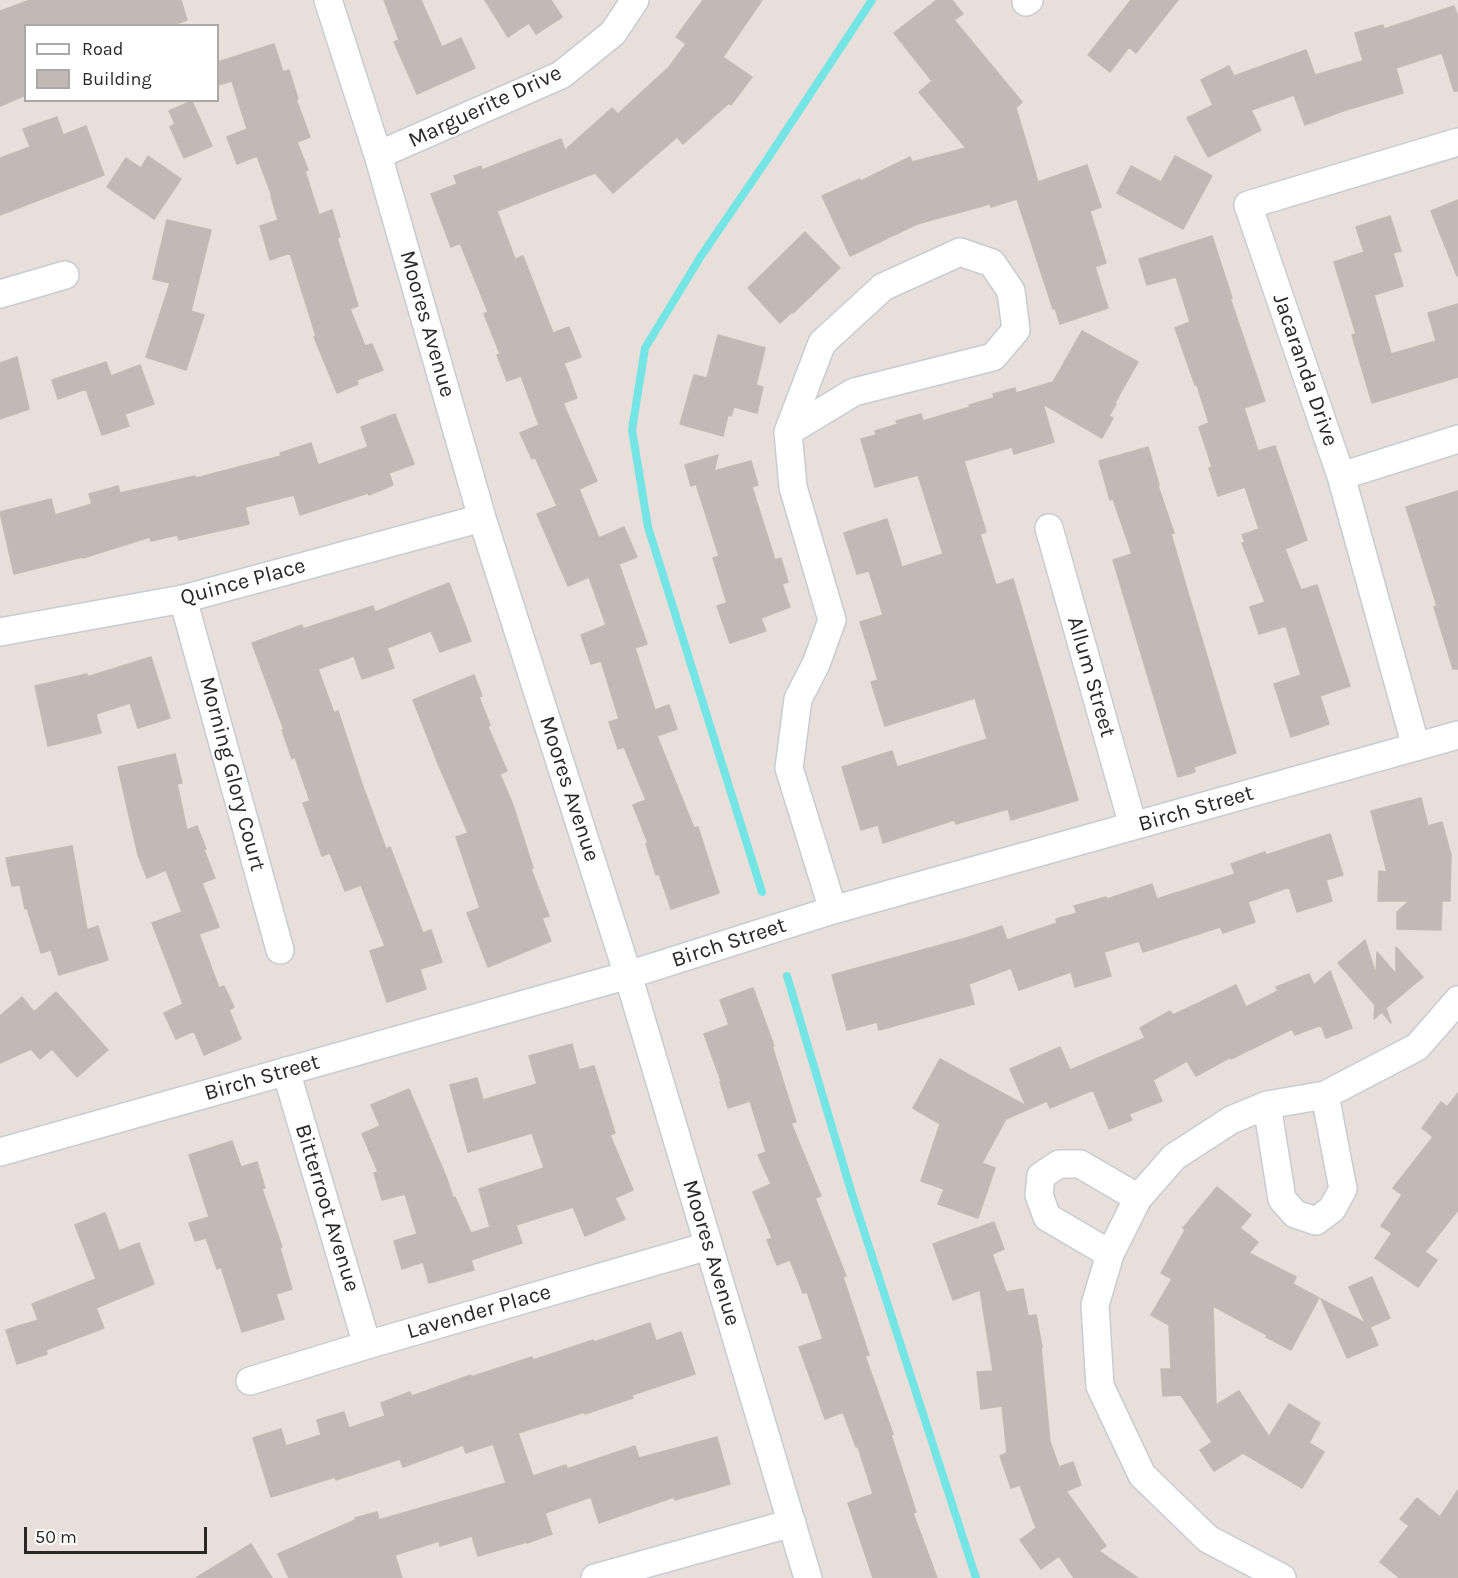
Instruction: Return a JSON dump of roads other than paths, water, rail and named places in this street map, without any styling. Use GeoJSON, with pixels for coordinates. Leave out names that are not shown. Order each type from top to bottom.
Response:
{"type":"FeatureCollection","features":[{"type":"Feature","properties":{"kind":"street","name":"Moores Avenue"},"geometry":{"type":"LineString","coordinates":[[328,0],[378,155],[482,518],[628,975],[808,1578]]}},
{"type":"Feature","properties":{"kind":"street","name":"Marguerite Drive"},"geometry":{"type":"LineString","coordinates":[[378,155],[561,75],[613,33],[635,0]]}},
{"type":"Feature","properties":{"kind":"street","name":"Jacaranda Drive"},"geometry":{"type":"LineString","coordinates":[[1416,747],[1341,476],[1248,205],[1458,142]]}},
{"type":"Feature","properties":{"kind":"street"},"geometry":{"type":"LineString","coordinates":[[788,432],[854,392],[993,357],[1016,330],[1011,291],[992,263],[960,252],[883,287],[822,343],[788,432],[793,487],[832,620],[816,664],[798,699],[789,768],[833,910]]}},
{"type":"Feature","properties":{"kind":"street"},"geometry":{"type":"LineString","coordinates":[[0,294],[65,275]]}},
{"type":"Feature","properties":{"kind":"street"},"geometry":{"type":"LineString","coordinates":[[1341,476],[1458,439]]}},
{"type":"Feature","properties":{"kind":"street","name":"Quince Place"},"geometry":{"type":"LineString","coordinates":[[0,632],[183,599],[482,518]]}},
{"type":"Feature","properties":{"kind":"street","name":"Allum Street"},"geometry":{"type":"LineString","coordinates":[[1049,528],[1133,826]]}},
{"type":"Feature","properties":{"kind":"street","name":"Morning Glory Court"},"geometry":{"type":"LineString","coordinates":[[183,599],[280,950]]}},
{"type":"Feature","properties":{"kind":"street","name":"Birch Street"},"geometry":{"type":"LineString","coordinates":[[0,1152],[628,975],[833,910],[1458,735]]}},
{"type":"Feature","properties":{"kind":"street"},"geometry":{"type":"LineString","coordinates":[[1282,1578],[1208,1539],[1142,1475],[1100,1386],[1095,1305],[1110,1254],[1138,1198],[1174,1156],[1231,1120],[1267,1105],[1325,1095],[1417,1047],[1458,1000]]}},
{"type":"Feature","properties":{"kind":"street","name":"Bitterroot Avenue"},"geometry":{"type":"LineString","coordinates":[[286,1071],[367,1345]]}},
{"type":"Feature","properties":{"kind":"street"},"geometry":{"type":"LineString","coordinates":[[1267,1105],[1282,1199],[1295,1214],[1316,1221],[1332,1209],[1343,1189],[1325,1095]]}},
{"type":"Feature","properties":{"kind":"street"},"geometry":{"type":"LineString","coordinates":[[1110,1254],[1047,1217],[1039,1195],[1041,1176],[1059,1164],[1080,1164],[1138,1198]]}},
{"type":"Feature","properties":{"kind":"street","name":"Lavender Place"},"geometry":{"type":"LineString","coordinates":[[250,1381],[708,1246]]}},
{"type":"Feature","properties":{"kind":"street"},"geometry":{"type":"LineString","coordinates":[[595,1578],[792,1522]]}},
{"type":"Feature","properties":{"kind":"waterway"},"geometry":{"type":"LineString","coordinates":[[762,892],[648,527],[632,430],[645,348],[701,256],[872,0]]}},
{"type":"Feature","properties":{"kind":"waterway"},"geometry":{"type":"LineString","coordinates":[[787,976],[851,1191],[976,1578]]}}]}
